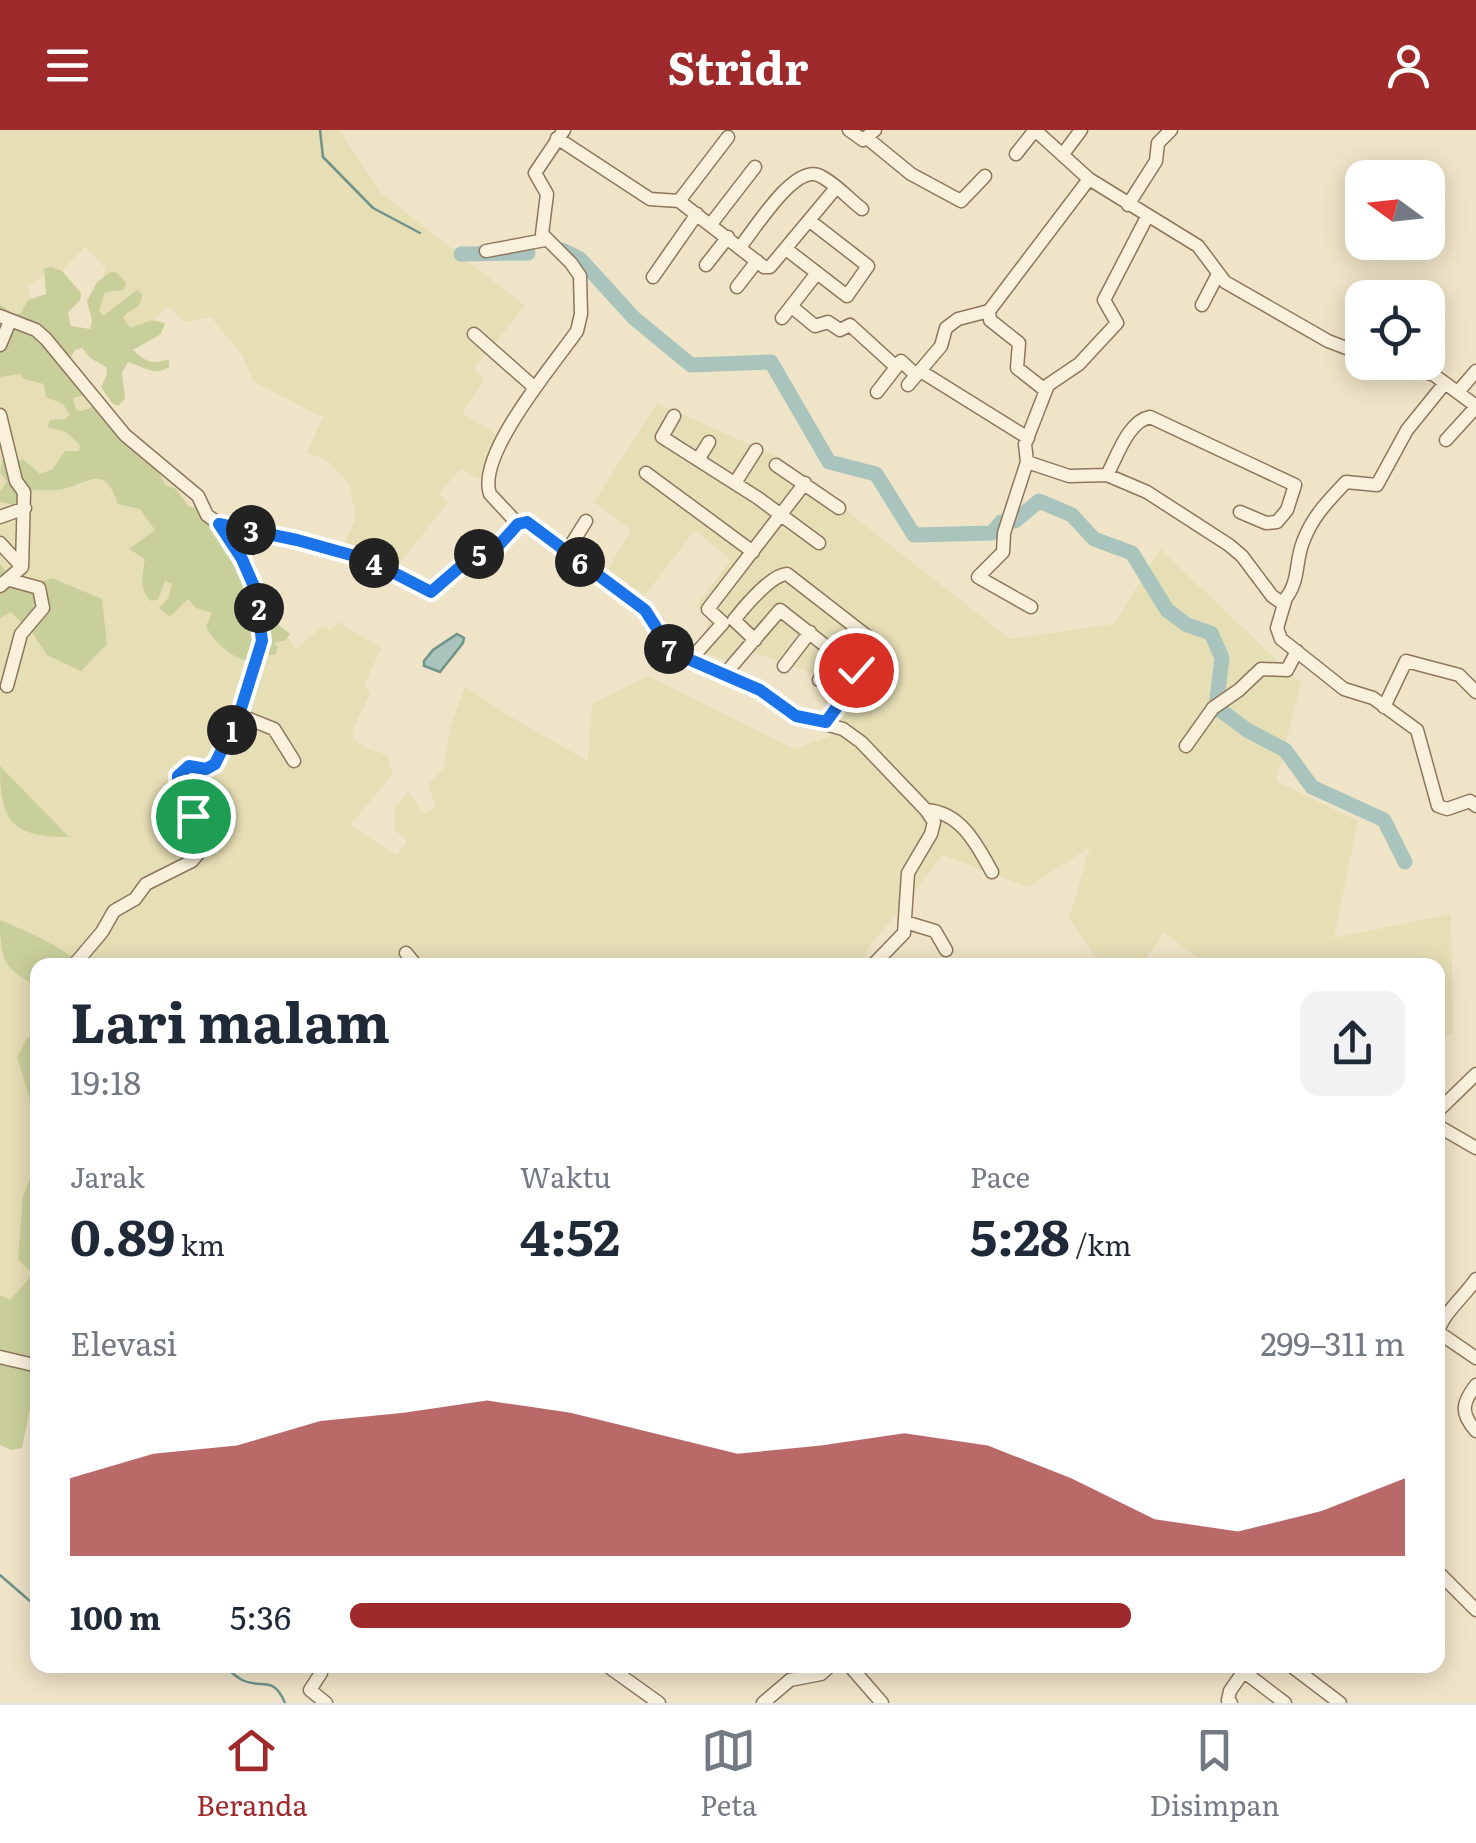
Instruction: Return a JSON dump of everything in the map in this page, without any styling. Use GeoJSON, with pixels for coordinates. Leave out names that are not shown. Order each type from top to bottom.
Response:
{"type":"FeatureCollection","features":[{"type":"Feature","properties":{"kind":"street"},"geometry":{"type":"LineString","coordinates":[[849,130],[863,140],[871,134],[911,174],[961,201],[985,176]]}},
{"type":"Feature","properties":{"kind":"street"},"geometry":{"type":"LineString","coordinates":[[1016,154],[1035,130],[1089,178],[1198,246],[1217,276],[1345,348]]}},
{"type":"Feature","properties":{"kind":"street"},"geometry":{"type":"LineString","coordinates":[[1062,154],[1081,130]]}},
{"type":"Feature","properties":{"kind":"street"},"geometry":{"type":"LineString","coordinates":[[1128,205],[1156,161],[1158,143],[1171,130]]}},
{"type":"Feature","properties":{"kind":"street"},"geometry":{"type":"LineString","coordinates":[[518,524],[493,499],[487,484],[507,432],[577,331],[581,314],[576,268],[545,240],[541,228],[547,194],[536,173],[560,134],[650,199],[679,200],[758,262],[770,267],[835,189]]}},
{"type":"Feature","properties":{"kind":"street"},"geometry":{"type":"LineString","coordinates":[[679,200],[728,138]]}},
{"type":"Feature","properties":{"kind":"street"},"geometry":{"type":"LineString","coordinates":[[710,224],[755,167]]}},
{"type":"Feature","properties":{"kind":"street"},"geometry":{"type":"LineString","coordinates":[[740,247],[797,178],[815,174],[862,209]]}},
{"type":"Feature","properties":{"kind":"street"},"geometry":{"type":"LineString","coordinates":[[1045,390],[1017,368],[1019,343],[990,320],[990,311],[1089,178]]}},
{"type":"Feature","properties":{"kind":"street"},"geometry":{"type":"LineString","coordinates":[[652,276],[697,214]]}},
{"type":"Feature","properties":{"kind":"street"},"geometry":{"type":"LineString","coordinates":[[1031,607],[978,578],[1003,552],[1008,521],[1027,462],[1024,453],[1045,390],[1079,364],[1117,322],[1104,300],[1147,217]]}},
{"type":"Feature","properties":{"kind":"street"},"geometry":{"type":"LineString","coordinates":[[786,249],[847,296],[868,266],[810,221]]}},
{"type":"Feature","properties":{"kind":"street"},"geometry":{"type":"LineString","coordinates":[[706,265],[728,238]]}},
{"type":"Feature","properties":{"kind":"street"},"geometry":{"type":"LineString","coordinates":[[486,251],[545,240]]}},
{"type":"Feature","properties":{"kind":"street"},"geometry":{"type":"LineString","coordinates":[[737,287],[758,262]]}},
{"type":"Feature","properties":{"kind":"street"},"geometry":{"type":"LineString","coordinates":[[817,272],[787,313],[815,326],[828,322],[840,330],[850,325],[895,366]]}},
{"type":"Feature","properties":{"kind":"street"},"geometry":{"type":"LineString","coordinates":[[1202,306],[1217,276]]}},
{"type":"Feature","properties":{"kind":"street"},"geometry":{"type":"LineString","coordinates":[[915,377],[941,346],[946,328],[958,319],[990,311]]}},
{"type":"Feature","properties":{"kind":"street"},"geometry":{"type":"LineString","coordinates":[[1298,324],[1310,312]]}},
{"type":"Feature","properties":{"kind":"street"},"geometry":{"type":"LineString","coordinates":[[0,345],[5,319],[36,330],[46,338],[125,435],[190,486],[207,516],[219,524],[369,560],[431,592],[468,560],[499,545],[518,524],[527,522],[645,610],[666,646],[772,696],[796,716],[844,728],[926,810],[934,826],[910,867],[902,936],[879,958]]}},
{"type":"Feature","properties":{"kind":"street"},"geometry":{"type":"LineString","coordinates":[[474,334],[535,388]]}},
{"type":"Feature","properties":{"kind":"street"},"geometry":{"type":"LineString","coordinates":[[877,392],[902,361],[915,377],[1028,438]]}},
{"type":"Feature","properties":{"kind":"street"},"geometry":{"type":"LineString","coordinates":[[1458,392],[1476,371]]}},
{"type":"Feature","properties":{"kind":"street"},"geometry":{"type":"LineString","coordinates":[[1440,380],[1476,406],[1446,440]]}},
{"type":"Feature","properties":{"kind":"street"},"geometry":{"type":"LineString","coordinates":[[1445,383],[1407,430],[1377,485],[1346,482],[1313,516],[1300,548],[1298,576],[1285,601],[1278,632],[1344,689],[1369,696],[1419,733],[1438,806],[1447,809],[1470,801],[1476,806]]}},
{"type":"Feature","properties":{"kind":"street"},"geometry":{"type":"LineString","coordinates":[[0,416],[3,443],[16,481],[24,492],[25,508],[22,567],[5,583]]}},
{"type":"Feature","properties":{"kind":"street"},"geometry":{"type":"LineString","coordinates":[[674,416],[662,436],[819,543]]}},
{"type":"Feature","properties":{"kind":"street"},"geometry":{"type":"LineString","coordinates":[[1108,475],[1134,426],[1150,417],[1200,438],[1256,469],[1292,482],[1295,490],[1286,510],[1273,524],[1240,512]]}},
{"type":"Feature","properties":{"kind":"street"},"geometry":{"type":"LineString","coordinates":[[698,460],[709,442]]}},
{"type":"Feature","properties":{"kind":"street"},"geometry":{"type":"LineString","coordinates":[[735,484],[756,450]]}},
{"type":"Feature","properties":{"kind":"street"},"geometry":{"type":"LineString","coordinates":[[1027,462],[1069,476],[1108,475],[1147,492],[1229,545],[1272,596],[1285,601]]}},
{"type":"Feature","properties":{"kind":"street"},"geometry":{"type":"LineString","coordinates":[[776,464],[839,508]]}},
{"type":"Feature","properties":{"kind":"street"},"geometry":{"type":"LineString","coordinates":[[646,474],[753,552]]}},
{"type":"Feature","properties":{"kind":"street"},"geometry":{"type":"LineString","coordinates":[[690,660],[723,623],[708,610],[805,483]]}},
{"type":"Feature","properties":{"kind":"street"},"geometry":{"type":"LineString","coordinates":[[0,517],[25,508]]}},
{"type":"Feature","properties":{"kind":"street"},"geometry":{"type":"LineString","coordinates":[[1286,510],[1312,524]]}},
{"type":"Feature","properties":{"kind":"street"},"geometry":{"type":"LineString","coordinates":[[566,553],[586,522]]}},
{"type":"Feature","properties":{"kind":"street"},"geometry":{"type":"LineString","coordinates":[[80,958],[114,912],[135,899],[146,884],[192,861],[202,849],[204,837],[178,790],[178,776],[189,766],[212,768],[239,715],[262,641],[256,591],[242,559],[219,524]]}},
{"type":"Feature","properties":{"kind":"street"},"geometry":{"type":"LineString","coordinates":[[0,542],[22,567]]}},
{"type":"Feature","properties":{"kind":"street"},"geometry":{"type":"LineString","coordinates":[[755,640],[734,620],[750,600],[779,575],[787,574],[874,644],[854,668]]}},
{"type":"Feature","properties":{"kind":"street"},"geometry":{"type":"LineString","coordinates":[[5,583],[39,588],[43,608],[21,634],[6,686]]}},
{"type":"Feature","properties":{"kind":"street"},"geometry":{"type":"LineString","coordinates":[[762,592],[860,675],[826,722]]}},
{"type":"Feature","properties":{"kind":"street"},"geometry":{"type":"LineString","coordinates":[[724,675],[780,610]]}},
{"type":"Feature","properties":{"kind":"street"},"geometry":{"type":"LineString","coordinates":[[784,666],[810,632]]}},
{"type":"Feature","properties":{"kind":"street"},"geometry":{"type":"LineString","coordinates":[[1186,746],[1215,706],[1261,668],[1287,670],[1297,652]]}},
{"type":"Feature","properties":{"kind":"street"},"geometry":{"type":"LineString","coordinates":[[818,680],[838,655]]}},
{"type":"Feature","properties":{"kind":"street"},"geometry":{"type":"LineString","coordinates":[[1384,706],[1406,660],[1459,675],[1476,692]]}},
{"type":"Feature","properties":{"kind":"street"},"geometry":{"type":"LineString","coordinates":[[239,715],[274,729],[294,760]]}},
{"type":"Feature","properties":{"kind":"street"},"geometry":{"type":"LineString","coordinates":[[926,810],[942,812],[956,821],[992,872]]}},
{"type":"Feature","properties":{"kind":"street"},"geometry":{"type":"LineString","coordinates":[[906,922],[935,931],[946,950]]}},
{"type":"Feature","properties":{"kind":"street"},"geometry":{"type":"LineString","coordinates":[[406,953],[410,958]]}},
{"type":"Feature","properties":{"kind":"street"},"geometry":{"type":"LineString","coordinates":[[1445,1104],[1476,1074]]}},
{"type":"Feature","properties":{"kind":"street"},"geometry":{"type":"LineString","coordinates":[[1445,1131],[1476,1148]]}},
{"type":"Feature","properties":{"kind":"street"},"geometry":{"type":"LineString","coordinates":[[1445,1315],[1463,1299],[1476,1279]]}},
{"type":"Feature","properties":{"kind":"street"},"geometry":{"type":"LineString","coordinates":[[1445,1334],[1476,1358]]}},
{"type":"Feature","properties":{"kind":"street"},"geometry":{"type":"LineString","coordinates":[[0,1357],[30,1364]]}},
{"type":"Feature","properties":{"kind":"street"},"geometry":{"type":"LineString","coordinates":[[1476,1385],[1466,1397],[1463,1410],[1465,1419],[1476,1431]]}},
{"type":"Feature","properties":{"kind":"street"},"geometry":{"type":"LineString","coordinates":[[1445,1579],[1476,1610]]}},
{"type":"Feature","properties":{"kind":"street"},"geometry":{"type":"LineString","coordinates":[[321,1673],[310,1690],[326,1703]]}},
{"type":"Feature","properties":{"kind":"street"},"geometry":{"type":"LineString","coordinates":[[617,1673],[660,1703]]}},
{"type":"Feature","properties":{"kind":"street"},"geometry":{"type":"LineString","coordinates":[[763,1703],[790,1680],[822,1673]]}},
{"type":"Feature","properties":{"kind":"street"},"geometry":{"type":"LineString","coordinates":[[856,1673],[882,1703]]}},
{"type":"Feature","properties":{"kind":"street"},"geometry":{"type":"LineString","coordinates":[[1231,1703],[1230,1691],[1242,1673]]}},
{"type":"Feature","properties":{"kind":"street"},"geometry":{"type":"LineString","coordinates":[[1251,1673],[1285,1703]]}},
{"type":"Feature","properties":{"kind":"street"},"geometry":{"type":"LineString","coordinates":[[1301,1673],[1340,1703]]}},
{"type":"Feature","properties":{"kind":"shaded area"},"geometry":{"type":"Polygon","coordinates":[[[0,130],[339,130],[381,193],[525,306],[474,368],[484,381],[462,413],[500,436],[479,479],[461,469],[439,493],[448,503],[397,566],[343,548],[356,517],[349,484],[328,461],[307,452],[323,417],[254,382],[242,355],[211,317],[185,322],[169,306],[133,340],[106,327],[89,305],[106,269],[85,247],[62,271],[57,268],[28,286],[32,303],[15,320],[135,445],[163,468],[296,649],[323,626],[330,630],[338,622],[381,648],[365,684],[370,694],[353,729],[354,739],[365,748],[387,755],[393,774],[350,825],[397,855],[407,842],[394,829],[394,808],[409,791],[423,814],[435,807],[429,784],[444,767],[450,728],[465,686],[588,761],[592,704],[649,676],[794,749],[836,734],[815,675],[753,652],[743,665],[701,652],[709,616],[696,606],[731,560],[695,530],[645,595],[608,569],[631,530],[594,502],[657,403],[778,457],[1010,639],[1114,624],[1160,549],[1301,683],[1276,781],[1358,821],[1334,938],[1451,914],[1453,1033],[1445,1036],[1445,958],[1198,958],[1164,932],[1147,958],[1097,958],[1069,919],[1090,847],[1028,887],[943,855],[866,951],[864,958],[42,958],[0,930],[0,130]]]}},
{"type":"Feature","properties":{"kind":"shaded area"},"geometry":{"type":"Polygon","coordinates":[[[0,945],[30,975],[30,1044],[19,1057],[30,1095],[30,1280],[11,1304],[0,1298],[0,945]]]}},
{"type":"Feature","properties":{"kind":"green space"},"geometry":{"type":"Polygon","coordinates":[[[44,269],[62,271],[81,293],[68,313],[71,326],[90,329],[87,301],[97,282],[111,272],[126,283],[124,290],[105,292],[99,310],[103,316],[137,290],[142,294],[140,303],[123,317],[130,328],[152,320],[165,323],[161,334],[133,350],[150,361],[169,359],[169,367],[153,371],[128,362],[122,373],[125,399],[118,406],[101,387],[106,367],[82,348],[75,350],[67,364],[85,395],[73,398],[76,410],[96,405],[187,505],[198,505],[207,515],[216,514],[257,602],[271,606],[279,625],[290,634],[286,640],[274,643],[278,648],[275,655],[256,655],[244,660],[233,655],[206,626],[212,613],[196,608],[188,599],[170,617],[159,608],[169,597],[172,584],[165,581],[158,599],[151,601],[147,597],[142,576],[145,559],[129,549],[155,530],[140,509],[118,504],[103,480],[57,490],[26,489],[16,505],[0,502],[0,492],[7,481],[0,473],[2,460],[24,460],[40,474],[53,469],[65,451],[79,451],[80,445],[66,432],[47,427],[50,420],[70,415],[63,404],[46,397],[44,384],[24,379],[20,374],[0,377],[0,305],[14,314],[21,313],[28,300],[46,294],[44,269]]]}},
{"type":"Feature","properties":{"kind":"green space"},"geometry":{"type":"Polygon","coordinates":[[[0,564],[18,589],[52,578],[102,599],[107,644],[81,671],[47,655],[11,612],[0,618],[0,564]]]}},
{"type":"Feature","properties":{"kind":"green space"},"geometry":{"type":"Polygon","coordinates":[[[0,766],[69,837],[34,834],[13,822],[3,801],[0,766]]]}},
{"type":"Feature","properties":{"kind":"green space"},"geometry":{"type":"Polygon","coordinates":[[[0,920],[73,958],[30,958],[30,982],[10,967],[1,943],[0,920]]]}},
{"type":"Feature","properties":{"kind":"green space"},"geometry":{"type":"Polygon","coordinates":[[[30,1036],[30,1099],[17,1057],[30,1036]]]}},
{"type":"Feature","properties":{"kind":"green space"},"geometry":{"type":"Polygon","coordinates":[[[30,1179],[30,1271],[18,1259],[23,1196],[30,1179]]]}},
{"type":"Feature","properties":{"kind":"green space"},"geometry":{"type":"Polygon","coordinates":[[[30,1277],[30,1409],[22,1448],[11,1450],[0,1445],[0,1295],[10,1300],[30,1277]]]}},
{"type":"Feature","properties":{"kind":"water"},"geometry":{"type":"Polygon","coordinates":[[[457,634],[464,638],[463,643],[440,672],[424,666],[433,650],[457,634]]]}},
{"type":"Feature","properties":{"kind":"waterway"},"geometry":{"type":"LineString","coordinates":[[320,130],[323,157],[373,208],[420,233]]}},
{"type":"Feature","properties":{"kind":"waterway"},"geometry":{"type":"LineString","coordinates":[[562,250],[580,259],[634,318],[691,365],[771,362],[829,462],[876,474],[914,535],[992,533],[1001,522],[1015,521],[1039,501],[1072,515],[1094,539],[1132,553],[1167,610],[1187,625],[1211,633],[1222,658],[1216,707],[1247,730],[1285,750],[1312,787],[1384,820],[1405,862]]}},
{"type":"Feature","properties":{"kind":"waterway"},"geometry":{"type":"LineString","coordinates":[[461,254],[528,253]]}},
{"type":"Feature","properties":{"kind":"waterway"},"geometry":{"type":"LineString","coordinates":[[0,1575],[30,1601]]}},
{"type":"Feature","properties":{"kind":"waterway"},"geometry":{"type":"LineString","coordinates":[[232,1673],[249,1683],[271,1686],[285,1703]]}},
{"type":"Feature","properties":{"kind":"route"},"geometry":{"type":"LineString","coordinates":[[193,816],[178,790],[178,776],[189,766],[206,769],[215,764],[239,715],[262,641],[256,591],[242,559],[219,524],[369,560],[431,592],[468,560],[499,545],[518,524],[527,522],[645,610],[672,652],[772,696],[796,716],[826,722],[860,675],[856,670]]}}]}
